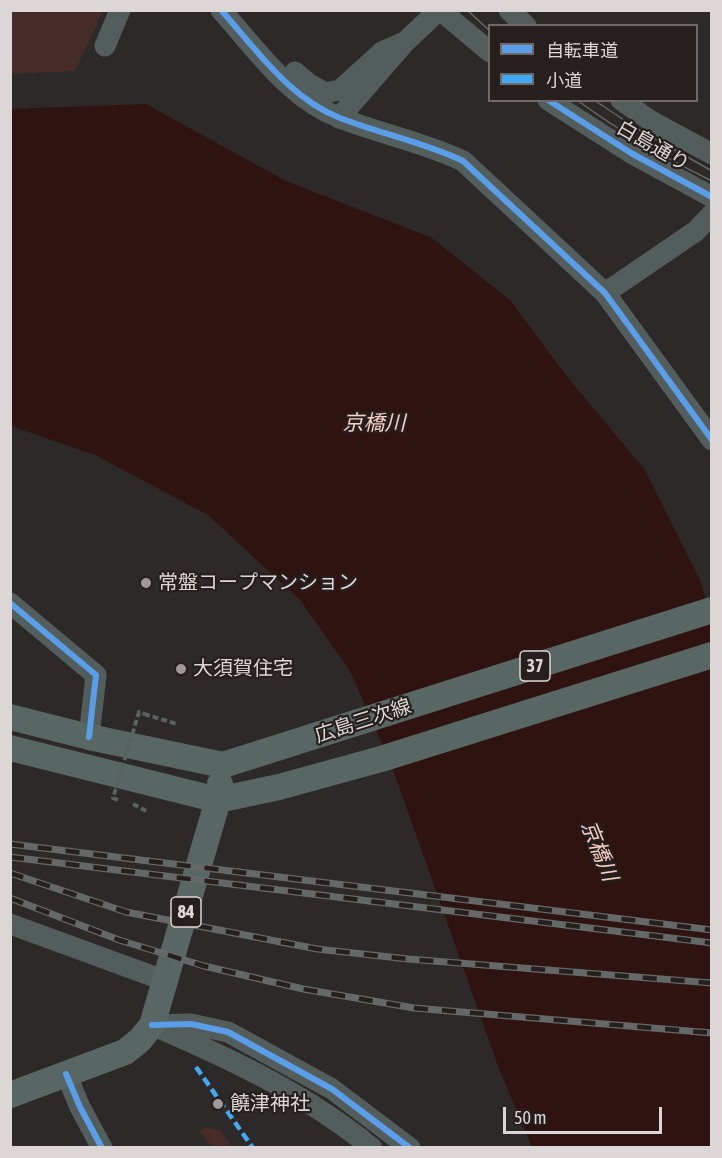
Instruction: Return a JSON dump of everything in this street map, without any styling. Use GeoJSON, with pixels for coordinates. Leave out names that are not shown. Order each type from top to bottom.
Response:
{"type":"FeatureCollection","features":[{"type":"Feature","properties":{"kind":"main road","name":"広島三次線"},"geometry":{"type":"LineString","coordinates":[[10,717],[89,737],[223,765],[711,610]]}},
{"type":"Feature","properties":{"kind":"main road","name":"広島三次線"},"geometry":{"type":"LineString","coordinates":[[10,748],[218,800],[279,787],[381,759],[711,656]]}},
{"type":"Feature","properties":{"kind":"main road","name":"84"},"geometry":{"type":"LineString","coordinates":[[10,1095],[125,1052],[140,1040],[152,1025],[218,800],[223,765]]}},
{"type":"Feature","properties":{"kind":"street"},"geometry":{"type":"LineString","coordinates":[[105,46],[120,10]]}},
{"type":"Feature","properties":{"kind":"street"},"geometry":{"type":"LineString","coordinates":[[221,10],[289,86],[313,104],[339,118],[435,148],[463,161],[605,293],[711,440]]}},
{"type":"Feature","properties":{"kind":"street"},"geometry":{"type":"LineString","coordinates":[[241,10],[289,67],[309,84],[325,93],[340,90],[382,52],[405,42]]}},
{"type":"Feature","properties":{"kind":"street"},"geometry":{"type":"LineString","coordinates":[[339,118],[405,42],[440,10],[488,51]]}},
{"type":"Feature","properties":{"kind":"street"},"geometry":{"type":"LineString","coordinates":[[509,10],[524,24]]}},
{"type":"Feature","properties":{"kind":"street","name":"白島通り"},"geometry":{"type":"LineString","coordinates":[[552,102],[631,153],[711,197]]}},
{"type":"Feature","properties":{"kind":"street","name":"白島通り"},"geometry":{"type":"LineString","coordinates":[[624,102],[651,121],[711,154]]}},
{"type":"Feature","properties":{"kind":"street"},"geometry":{"type":"LineString","coordinates":[[605,293],[696,231],[711,214]]}},
{"type":"Feature","properties":{"kind":"street"},"geometry":{"type":"LineString","coordinates":[[10,603],[96,675],[89,737]]}},
{"type":"Feature","properties":{"kind":"street"},"geometry":{"type":"LineString","coordinates":[[10,924],[166,981]]}},
{"type":"Feature","properties":{"kind":"street"},"geometry":{"type":"LineString","coordinates":[[152,1025],[191,1024],[228,1032],[332,1089],[410,1148]]}},
{"type":"Feature","properties":{"kind":"street"},"geometry":{"type":"LineString","coordinates":[[152,1025],[217,1053],[270,1081],[318,1109],[372,1148]]}},
{"type":"Feature","properties":{"kind":"street"},"geometry":{"type":"LineString","coordinates":[[66,1074],[80,1107],[102,1148]]}},
{"type":"Feature","properties":{"kind":"path"},"geometry":{"type":"LineString","coordinates":[[148,812],[113,798],[139,712],[177,724]]}},
{"type":"Feature","properties":{"kind":"shaded area"},"geometry":{"type":"Polygon","coordinates":[[[10,11],[103,11],[75,71],[11,74],[10,11]]]}},
{"type":"Feature","properties":{"kind":"shaded area"},"geometry":{"type":"Polygon","coordinates":[[[204,1127],[220,1130],[232,1147],[212,1147],[199,1131],[204,1127]]]}},
{"type":"Feature","properties":{"kind":"water","name":"京橋川"},"geometry":{"type":"Polygon","coordinates":[[[146,104],[284,180],[432,238],[511,301],[565,374],[645,470],[700,580],[711,616],[711,1147],[532,1147],[498,1066],[391,764],[350,671],[300,600],[208,515],[95,455],[11,426],[10,109],[146,104]]]}},
{"type":"Feature","properties":{"kind":"tram line"},"geometry":{"type":"LineString","coordinates":[[467,10],[488,29]]}},
{"type":"Feature","properties":{"kind":"tram line"},"geometry":{"type":"LineString","coordinates":[[580,102],[643,144],[712,181]]}},
{"type":"Feature","properties":{"kind":"tram line"},"geometry":{"type":"LineString","coordinates":[[597,102],[636,128],[712,171]]}},
{"type":"Feature","properties":{"kind":"railway"},"geometry":{"type":"LineString","coordinates":[[10,844],[712,930]]}},
{"type":"Feature","properties":{"kind":"railway"},"geometry":{"type":"LineString","coordinates":[[10,857],[712,943]]}},
{"type":"Feature","properties":{"kind":"railway"},"geometry":{"type":"LineString","coordinates":[[10,873],[126,912],[317,949],[408,959],[712,983]]}},
{"type":"Feature","properties":{"kind":"railway"},"geometry":{"type":"LineString","coordinates":[[10,898],[119,940],[204,966],[303,989],[414,1008],[712,1033]]}},
{"type":"Feature","properties":{"kind":"marked path"},"geometry":{"type":"LineString","coordinates":[[196,1067],[253,1148]]}},
{"type":"Feature","properties":{"kind":"cycle path"},"geometry":{"type":"LineString","coordinates":[[221,10],[275,72],[305,99],[322,110],[355,124],[463,161],[605,293],[712,440]]}},
{"type":"Feature","properties":{"kind":"cycle path"},"geometry":{"type":"LineString","coordinates":[[551,102],[631,153],[712,197]]}},
{"type":"Feature","properties":{"kind":"cycle path"},"geometry":{"type":"LineString","coordinates":[[10,603],[96,675],[89,737]]}},
{"type":"Feature","properties":{"kind":"cycle path"},"geometry":{"type":"LineString","coordinates":[[152,1025],[191,1024],[228,1032],[332,1089],[410,1148]]}},
{"type":"Feature","properties":{"kind":"cycle path"},"geometry":{"type":"LineString","coordinates":[[66,1074],[80,1107],[102,1148]]}},
{"type":"Feature","properties":{"kind":"place","name":"常盤コープマンション"},"geometry":{"type":"Point","coordinates":[146,583]}},
{"type":"Feature","properties":{"kind":"place","name":"大須賀住宅"},"geometry":{"type":"Point","coordinates":[181,669]}},
{"type":"Feature","properties":{"kind":"place","name":"饒津神社"},"geometry":{"type":"Point","coordinates":[218,1104]}}]}
